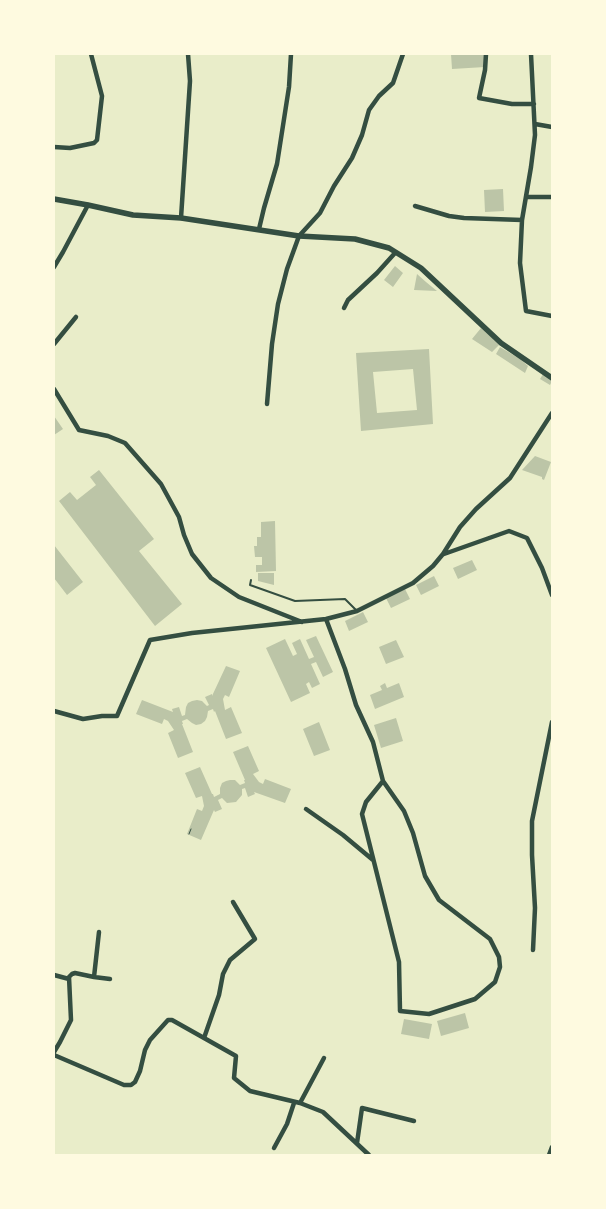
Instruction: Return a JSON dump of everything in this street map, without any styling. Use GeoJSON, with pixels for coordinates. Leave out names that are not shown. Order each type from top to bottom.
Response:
{"type":"FeatureCollection","features":[{"type":"Feature","properties":{"kind":"street"},"geometry":{"type":"LineString","coordinates":[[54,147],[70,148],[94,143],[97,140],[102,96],[91,54]]}},
{"type":"Feature","properties":{"kind":"street"},"geometry":{"type":"LineString","coordinates":[[181,218],[190,81],[188,54]]}},
{"type":"Feature","properties":{"kind":"street"},"geometry":{"type":"LineString","coordinates":[[259,229],[278,164],[289,87],[291,54]]}},
{"type":"Feature","properties":{"kind":"street"},"geometry":{"type":"LineString","coordinates":[[267,404],[272,344],[278,304],[287,269],[299,236],[320,213],[352,158],[362,135],[369,110],[379,96],[393,83],[403,54]]}},
{"type":"Feature","properties":{"kind":"street"},"geometry":{"type":"LineString","coordinates":[[486,54],[485,70],[479,98],[512,104],[534,104]]}},
{"type":"Feature","properties":{"kind":"street"},"geometry":{"type":"LineString","coordinates":[[531,54],[535,124],[531,167],[522,220],[520,263],[526,311],[552,316]]}},
{"type":"Feature","properties":{"kind":"street"},"geometry":{"type":"LineString","coordinates":[[535,124],[552,126]]}},
{"type":"Feature","properties":{"kind":"street"},"geometry":{"type":"LineString","coordinates":[[526,197],[552,197]]}},
{"type":"Feature","properties":{"kind":"street"},"geometry":{"type":"LineString","coordinates":[[54,199],[133,215],[181,218],[299,236],[355,239],[389,248],[421,268],[501,343],[552,378]]}},
{"type":"Feature","properties":{"kind":"street"},"geometry":{"type":"LineString","coordinates":[[54,266],[88,205]]}},
{"type":"Feature","properties":{"kind":"street"},"geometry":{"type":"LineString","coordinates":[[414,206],[449,216],[464,218],[522,220]]}},
{"type":"Feature","properties":{"kind":"street"},"geometry":{"type":"LineString","coordinates":[[344,308],[348,300],[377,274],[395,253]]}},
{"type":"Feature","properties":{"kind":"street"},"geometry":{"type":"LineString","coordinates":[[54,344],[76,317]]}},
{"type":"Feature","properties":{"kind":"street"},"geometry":{"type":"LineString","coordinates":[[54,390],[79,430],[108,436],[125,443],[161,484],[179,516],[192,554],[211,578],[240,597],[303,622]]}},
{"type":"Feature","properties":{"kind":"street"},"geometry":{"type":"LineString","coordinates":[[54,711],[83,719],[117,716],[150,640],[192,633],[326,619],[357,610],[413,582],[433,566],[460,527],[476,509],[510,478],[552,414]]}},
{"type":"Feature","properties":{"kind":"street"},"geometry":{"type":"LineString","coordinates":[[443,554],[510,531],[527,538],[542,568],[552,595]]}},
{"type":"Feature","properties":{"kind":"street"},"geometry":{"type":"LineString","coordinates":[[326,619],[356,705],[374,742],[383,781],[404,812],[413,833],[425,876],[439,900],[490,940],[499,957],[500,967],[495,982],[475,999],[429,1014],[400,1011],[399,962],[362,814],[366,802],[383,781]]}},
{"type":"Feature","properties":{"kind":"street"},"geometry":{"type":"LineString","coordinates":[[533,950],[535,908],[532,822],[552,722]]}},
{"type":"Feature","properties":{"kind":"street"},"geometry":{"type":"LineString","coordinates":[[306,809],[343,835],[374,861]]}},
{"type":"Feature","properties":{"kind":"street"},"geometry":{"type":"LineString","coordinates":[[204,1038],[219,995],[223,974],[230,960],[255,939],[233,902]]}},
{"type":"Feature","properties":{"kind":"street"},"geometry":{"type":"LineString","coordinates":[[94,977],[99,932]]}},
{"type":"Feature","properties":{"kind":"street"},"geometry":{"type":"LineString","coordinates":[[110,979],[73,973],[70,975],[68,979],[70,1020],[54,1054],[124,1084],[131,1085],[135,1082],[140,1071],[145,1050],[150,1040],[170,1019],[236,1056],[234,1078],[250,1091],[297,1103],[322,1112],[370,1155]]}},
{"type":"Feature","properties":{"kind":"street"},"geometry":{"type":"LineString","coordinates":[[54,975],[68,979]]}},
{"type":"Feature","properties":{"kind":"street"},"geometry":{"type":"LineString","coordinates":[[274,1148],[297,1103],[324,1058]]}},
{"type":"Feature","properties":{"kind":"street"},"geometry":{"type":"LineString","coordinates":[[357,1144],[362,1108],[414,1121]]}},
{"type":"Feature","properties":{"kind":"street"},"geometry":{"type":"LineString","coordinates":[[549,1155],[552,1147]]}},
{"type":"Feature","properties":{"kind":"lane"},"geometry":{"type":"LineString","coordinates":[[252,580],[250,585],[295,601],[345,599],[357,610]]}},
{"type":"Feature","properties":{"kind":"path"},"geometry":{"type":"LineString","coordinates":[[189,834],[191,829]]}},
{"type":"Feature","properties":{"kind":"building"},"geometry":{"type":"Polygon","coordinates":[[[451,54],[484,54],[485,67],[452,69],[451,54]]]}},
{"type":"Feature","properties":{"kind":"building"},"geometry":{"type":"Polygon","coordinates":[[[503,189],[504,211],[485,212],[484,190],[503,189]]]}},
{"type":"Feature","properties":{"kind":"building"},"geometry":{"type":"Polygon","coordinates":[[[395,266],[403,273],[393,287],[384,280],[395,266]]]}},
{"type":"Feature","properties":{"kind":"building"},"geometry":{"type":"Polygon","coordinates":[[[417,274],[426,282],[437,291],[414,290],[417,274]]]}},
{"type":"Feature","properties":{"kind":"building"},"geometry":{"type":"Polygon","coordinates":[[[481,328],[499,345],[492,352],[472,339],[481,328]]]}},
{"type":"Feature","properties":{"kind":"building"},"geometry":{"type":"Polygon","coordinates":[[[500,347],[528,366],[525,373],[496,354],[500,347]]]}},
{"type":"Feature","properties":{"kind":"building"},"geometry":{"type":"Polygon","coordinates":[[[429,349],[433,424],[361,431],[356,353],[429,349]],[[413,369],[373,372],[377,413],[417,410],[413,369]]]}},
{"type":"Feature","properties":{"kind":"building"},"geometry":{"type":"Polygon","coordinates":[[[543,374],[552,381],[550,385],[540,379],[543,374]]]}},
{"type":"Feature","properties":{"kind":"building"},"geometry":{"type":"Polygon","coordinates":[[[54,416],[63,429],[54,435],[54,416]]]}},
{"type":"Feature","properties":{"kind":"building"},"geometry":{"type":"Polygon","coordinates":[[[535,456],[551,462],[544,480],[542,477],[522,470],[535,456]]]}},
{"type":"Feature","properties":{"kind":"building"},"geometry":{"type":"Polygon","coordinates":[[[99,470],[154,539],[139,551],[182,604],[155,626],[59,501],[70,492],[77,500],[96,485],[90,477],[99,470]]]}},
{"type":"Feature","properties":{"kind":"building"},"geometry":{"type":"Polygon","coordinates":[[[275,521],[276,571],[256,572],[256,565],[262,565],[262,557],[255,557],[254,546],[257,546],[257,537],[261,537],[261,522],[275,521]]]}},
{"type":"Feature","properties":{"kind":"building"},"geometry":{"type":"Polygon","coordinates":[[[54,545],[83,582],[67,595],[54,578],[54,545]]]}},
{"type":"Feature","properties":{"kind":"building"},"geometry":{"type":"Polygon","coordinates":[[[472,560],[477,570],[458,579],[453,568],[472,560]]]}},
{"type":"Feature","properties":{"kind":"building"},"geometry":{"type":"Polygon","coordinates":[[[258,573],[274,573],[274,585],[258,581],[258,573]]]}},
{"type":"Feature","properties":{"kind":"building"},"geometry":{"type":"Polygon","coordinates":[[[434,576],[439,586],[421,595],[416,585],[434,576]]]}},
{"type":"Feature","properties":{"kind":"building"},"geometry":{"type":"Polygon","coordinates":[[[405,589],[410,599],[391,608],[386,598],[405,589]]]}},
{"type":"Feature","properties":{"kind":"building"},"geometry":{"type":"Polygon","coordinates":[[[363,612],[368,622],[349,631],[345,621],[363,612]]]}},
{"type":"Feature","properties":{"kind":"building"},"geometry":{"type":"Polygon","coordinates":[[[316,636],[333,672],[323,677],[316,662],[311,664],[320,684],[312,688],[309,682],[306,684],[310,693],[291,702],[266,648],[285,639],[293,656],[297,654],[292,643],[300,639],[309,659],[314,657],[306,640],[316,636]]]}},
{"type":"Feature","properties":{"kind":"building"},"geometry":{"type":"Polygon","coordinates":[[[396,640],[404,657],[386,664],[379,647],[396,640]]]}},
{"type":"Feature","properties":{"kind":"building"},"geometry":{"type":"Polygon","coordinates":[[[226,666],[240,671],[229,697],[225,695],[223,699],[225,710],[231,707],[242,733],[226,739],[213,709],[208,711],[205,721],[201,724],[196,725],[187,719],[182,721],[182,724],[193,752],[178,758],[168,733],[174,730],[168,721],[164,719],[162,724],[136,714],[142,700],[173,712],[172,709],[179,707],[182,716],[185,715],[188,703],[192,701],[202,701],[207,706],[209,705],[205,697],[212,694],[212,696],[226,666]]]}},
{"type":"Feature","properties":{"kind":"building"},"geometry":{"type":"Polygon","coordinates":[[[385,683],[387,688],[399,683],[404,697],[375,709],[370,695],[382,690],[380,686],[385,683]]]}},
{"type":"Feature","properties":{"kind":"building"},"geometry":{"type":"Polygon","coordinates":[[[396,718],[403,741],[381,748],[374,725],[396,718]]]}},
{"type":"Feature","properties":{"kind":"building"},"geometry":{"type":"Polygon","coordinates":[[[319,722],[330,750],[314,756],[303,729],[319,722]]]}},
{"type":"Feature","properties":{"kind":"building"},"geometry":{"type":"Polygon","coordinates":[[[248,746],[259,771],[253,774],[259,782],[263,784],[265,779],[291,789],[285,803],[254,792],[255,794],[248,797],[245,788],[242,789],[242,795],[236,802],[227,803],[222,798],[218,800],[222,809],[215,812],[214,810],[201,840],[187,834],[197,809],[202,811],[204,806],[202,796],[196,798],[185,773],[200,767],[214,797],[220,794],[222,783],[226,781],[235,780],[240,785],[245,783],[233,752],[248,746]]]}},
{"type":"Feature","properties":{"kind":"building"},"geometry":{"type":"Polygon","coordinates":[[[465,1013],[469,1028],[441,1036],[437,1021],[465,1013]]]}},
{"type":"Feature","properties":{"kind":"building"},"geometry":{"type":"Polygon","coordinates":[[[404,1019],[432,1024],[429,1039],[401,1034],[404,1019]]]}}]}
